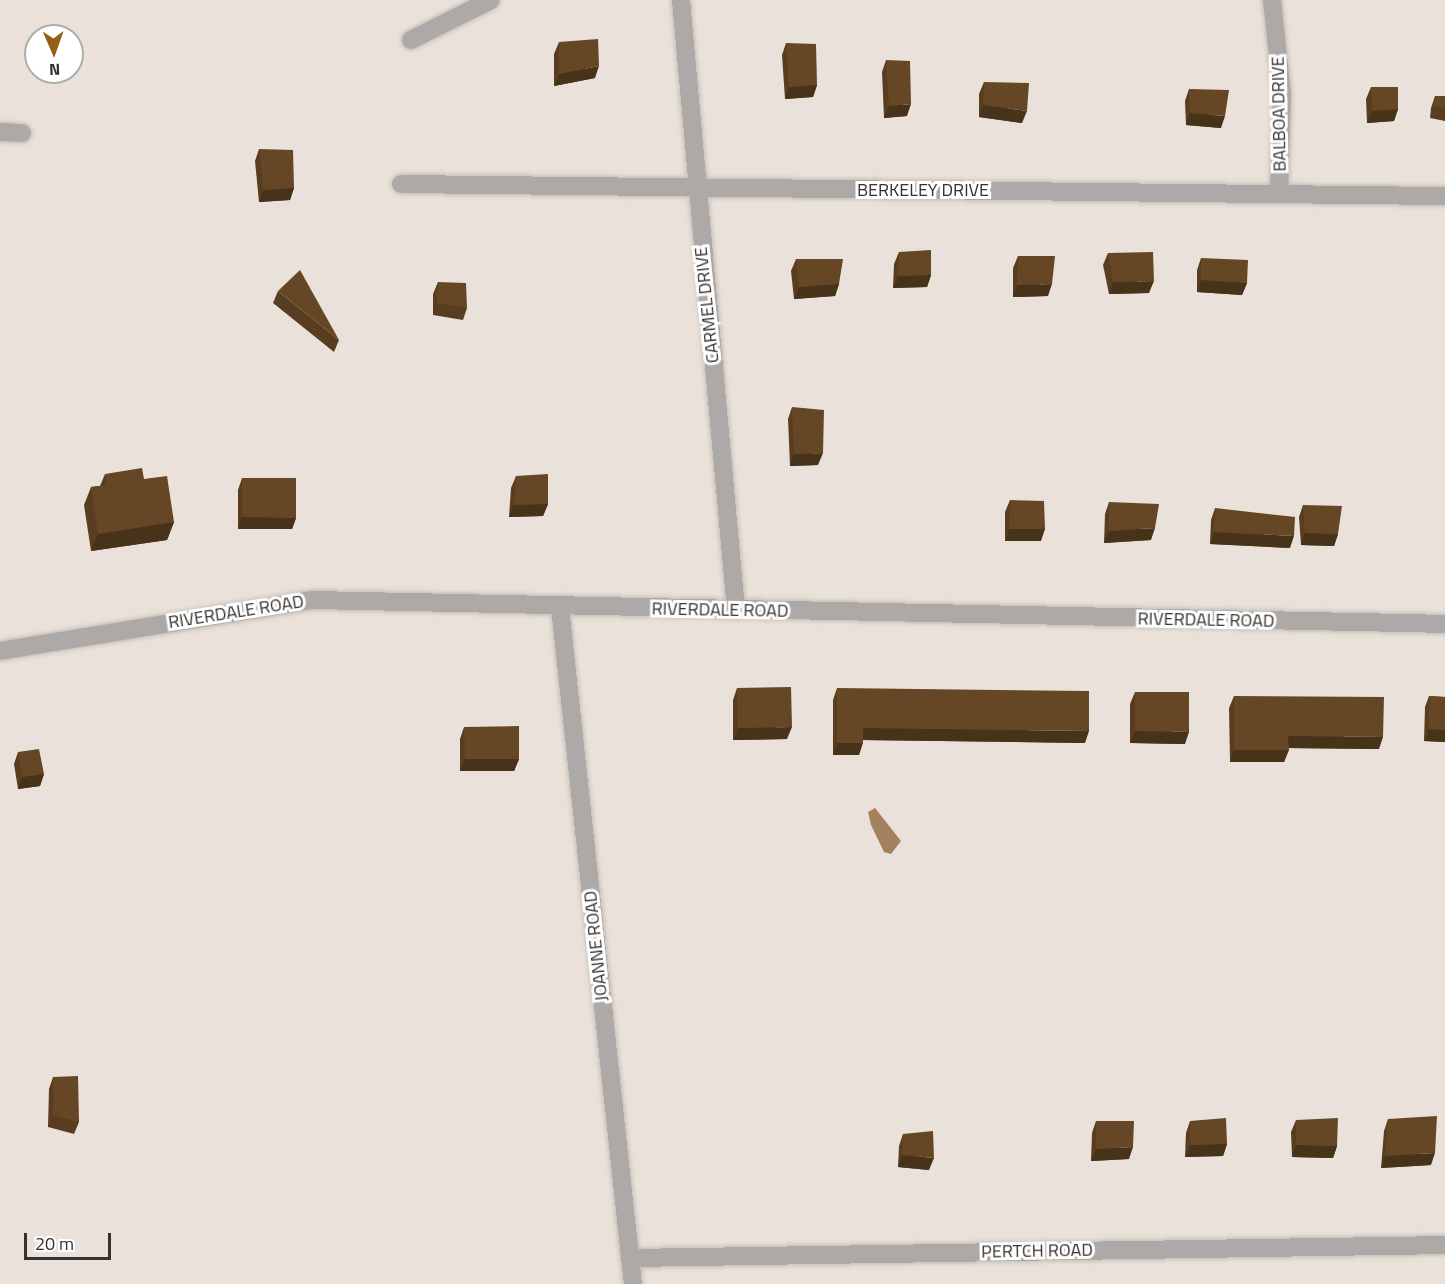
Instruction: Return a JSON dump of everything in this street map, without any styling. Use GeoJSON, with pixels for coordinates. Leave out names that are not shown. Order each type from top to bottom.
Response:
{"type":"FeatureCollection","features":[{"type":"Feature","properties":{"kind":"street"},"geometry":{"type":"LineString","coordinates":[[411,40],[491,0]]}},
{"type":"Feature","properties":{"kind":"street","name":"CARMEL DRIVE"},"geometry":{"type":"LineString","coordinates":[[681,0],[695,188],[736,610]]}},
{"type":"Feature","properties":{"kind":"street","name":"BALBOA DRIVE"},"geometry":{"type":"LineString","coordinates":[[1272,0],[1282,93],[1279,192]]}},
{"type":"Feature","properties":{"kind":"street"},"geometry":{"type":"LineString","coordinates":[[0,132],[22,134]]}},
{"type":"Feature","properties":{"kind":"street","name":"BERKELEY DRIVE"},"geometry":{"type":"LineString","coordinates":[[401,184],[1279,192],[1445,196]]}},
{"type":"Feature","properties":{"kind":"street","name":"RIVERDALE ROAD"},"geometry":{"type":"LineString","coordinates":[[0,651],[290,602],[1445,624]]}},
{"type":"Feature","properties":{"kind":"street","name":"JOANNE ROAD"},"geometry":{"type":"LineString","coordinates":[[560,607],[633,1284]]}},
{"type":"Feature","properties":{"kind":"street","name":"PERTCH ROAD"},"geometry":{"type":"LineString","coordinates":[[630,1258],[1445,1245]]}},
{"type":"Feature","properties":{"kind":"shaded area"},"geometry":{"type":"Polygon","coordinates":[[[875,808],[901,841],[891,854],[884,852],[871,825],[868,812],[875,808]]]}},
{"type":"Feature","properties":{"kind":"building"},"geometry":{"type":"Polygon","coordinates":[[[598,39],[599,66],[559,74],[559,42],[598,39]]]}},
{"type":"Feature","properties":{"kind":"building"},"geometry":{"type":"Polygon","coordinates":[[[786,43],[816,44],[817,85],[789,87],[786,43]]]}},
{"type":"Feature","properties":{"kind":"building"},"geometry":{"type":"Polygon","coordinates":[[[886,60],[910,61],[911,104],[889,106],[886,60]]]}},
{"type":"Feature","properties":{"kind":"building"},"geometry":{"type":"Polygon","coordinates":[[[984,82],[1029,83],[1027,111],[983,105],[984,82]]]}},
{"type":"Feature","properties":{"kind":"building"},"geometry":{"type":"Polygon","coordinates":[[[1371,87],[1398,87],[1398,109],[1372,111],[1371,87]]]}},
{"type":"Feature","properties":{"kind":"building"},"geometry":{"type":"Polygon","coordinates":[[[1189,89],[1229,90],[1225,116],[1190,113],[1189,89]]]}},
{"type":"Feature","properties":{"kind":"building"},"geometry":{"type":"Polygon","coordinates":[[[1435,96],[1445,96],[1445,108],[1434,106],[1435,96]]]}},
{"type":"Feature","properties":{"kind":"building"},"geometry":{"type":"Polygon","coordinates":[[[259,149],[293,150],[294,188],[263,190],[259,149]]]}},
{"type":"Feature","properties":{"kind":"building"},"geometry":{"type":"Polygon","coordinates":[[[931,250],[931,275],[898,276],[899,252],[931,250]]]}},
{"type":"Feature","properties":{"kind":"building"},"geometry":{"type":"Polygon","coordinates":[[[1153,252],[1154,281],[1113,282],[1108,253],[1153,252]]]}},
{"type":"Feature","properties":{"kind":"building"},"geometry":{"type":"Polygon","coordinates":[[[1018,256],[1055,256],[1052,284],[1017,285],[1018,256]]]}},
{"type":"Feature","properties":{"kind":"building"},"geometry":{"type":"Polygon","coordinates":[[[1201,258],[1248,260],[1247,283],[1201,280],[1201,258]]]}},
{"type":"Feature","properties":{"kind":"building"},"geometry":{"type":"Polygon","coordinates":[[[796,259],[843,259],[839,284],[799,287],[796,259]]]}},
{"type":"Feature","properties":{"kind":"building"},"geometry":{"type":"Polygon","coordinates":[[[300,270],[339,340],[278,291],[300,270]]]}},
{"type":"Feature","properties":{"kind":"building"},"geometry":{"type":"Polygon","coordinates":[[[438,282],[466,283],[467,308],[437,303],[438,282]]]}},
{"type":"Feature","properties":{"kind":"building"},"geometry":{"type":"Polygon","coordinates":[[[792,407],[824,410],[823,453],[794,454],[792,407]]]}},
{"type":"Feature","properties":{"kind":"building"},"geometry":{"type":"Polygon","coordinates":[[[142,468],[144,479],[167,476],[174,522],[98,534],[91,487],[106,485],[105,474],[142,468]]]}},
{"type":"Feature","properties":{"kind":"building"},"geometry":{"type":"Polygon","coordinates":[[[548,474],[548,504],[514,505],[516,476],[548,474]]]}},
{"type":"Feature","properties":{"kind":"building"},"geometry":{"type":"Polygon","coordinates":[[[242,478],[296,478],[296,518],[242,517],[242,478]]]}},
{"type":"Feature","properties":{"kind":"building"},"geometry":{"type":"Polygon","coordinates":[[[1010,500],[1044,501],[1045,529],[1009,529],[1010,500]]]}},
{"type":"Feature","properties":{"kind":"building"},"geometry":{"type":"Polygon","coordinates":[[[1109,502],[1159,504],[1155,528],[1109,531],[1109,502]]]}},
{"type":"Feature","properties":{"kind":"building"},"geometry":{"type":"Polygon","coordinates":[[[1303,505],[1342,506],[1338,534],[1305,533],[1303,505]]]}},
{"type":"Feature","properties":{"kind":"building"},"geometry":{"type":"Polygon","coordinates":[[[1215,508],[1295,517],[1294,536],[1214,532],[1215,508]]]}},
{"type":"Feature","properties":{"kind":"building"},"geometry":{"type":"Polygon","coordinates":[[[791,687],[792,727],[738,728],[737,688],[791,687]]]}},
{"type":"Feature","properties":{"kind":"building"},"geometry":{"type":"Polygon","coordinates":[[[837,688],[1089,691],[1089,731],[863,728],[863,743],[837,743],[837,688]]]}},
{"type":"Feature","properties":{"kind":"building"},"geometry":{"type":"Polygon","coordinates":[[[1135,692],[1189,692],[1189,732],[1135,731],[1135,692]]]}},
{"type":"Feature","properties":{"kind":"building"},"geometry":{"type":"Polygon","coordinates":[[[1234,696],[1384,697],[1383,737],[1288,736],[1289,750],[1234,750],[1234,696]]]}},
{"type":"Feature","properties":{"kind":"building"},"geometry":{"type":"Polygon","coordinates":[[[1429,696],[1445,697],[1445,730],[1429,729],[1429,696]]]}},
{"type":"Feature","properties":{"kind":"building"},"geometry":{"type":"Polygon","coordinates":[[[519,726],[519,759],[465,759],[464,727],[519,726]]]}},
{"type":"Feature","properties":{"kind":"building"},"geometry":{"type":"Polygon","coordinates":[[[39,749],[44,774],[22,777],[18,752],[39,749]]]}},
{"type":"Feature","properties":{"kind":"building"},"geometry":{"type":"Polygon","coordinates":[[[78,1076],[79,1122],[53,1115],[53,1077],[78,1076]]]}},
{"type":"Feature","properties":{"kind":"building"},"geometry":{"type":"Polygon","coordinates":[[[1437,1116],[1435,1153],[1385,1156],[1388,1119],[1437,1116]]]}},
{"type":"Feature","properties":{"kind":"building"},"geometry":{"type":"Polygon","coordinates":[[[1226,1118],[1227,1144],[1190,1145],[1190,1121],[1226,1118]]]}},
{"type":"Feature","properties":{"kind":"building"},"geometry":{"type":"Polygon","coordinates":[[[1338,1118],[1337,1146],[1296,1145],[1296,1120],[1338,1118]]]}},
{"type":"Feature","properties":{"kind":"building"},"geometry":{"type":"Polygon","coordinates":[[[1096,1121],[1134,1121],[1133,1147],[1096,1149],[1096,1121]]]}},
{"type":"Feature","properties":{"kind":"building"},"geometry":{"type":"Polygon","coordinates":[[[933,1131],[934,1158],[902,1155],[903,1134],[933,1131]]]}}]}
